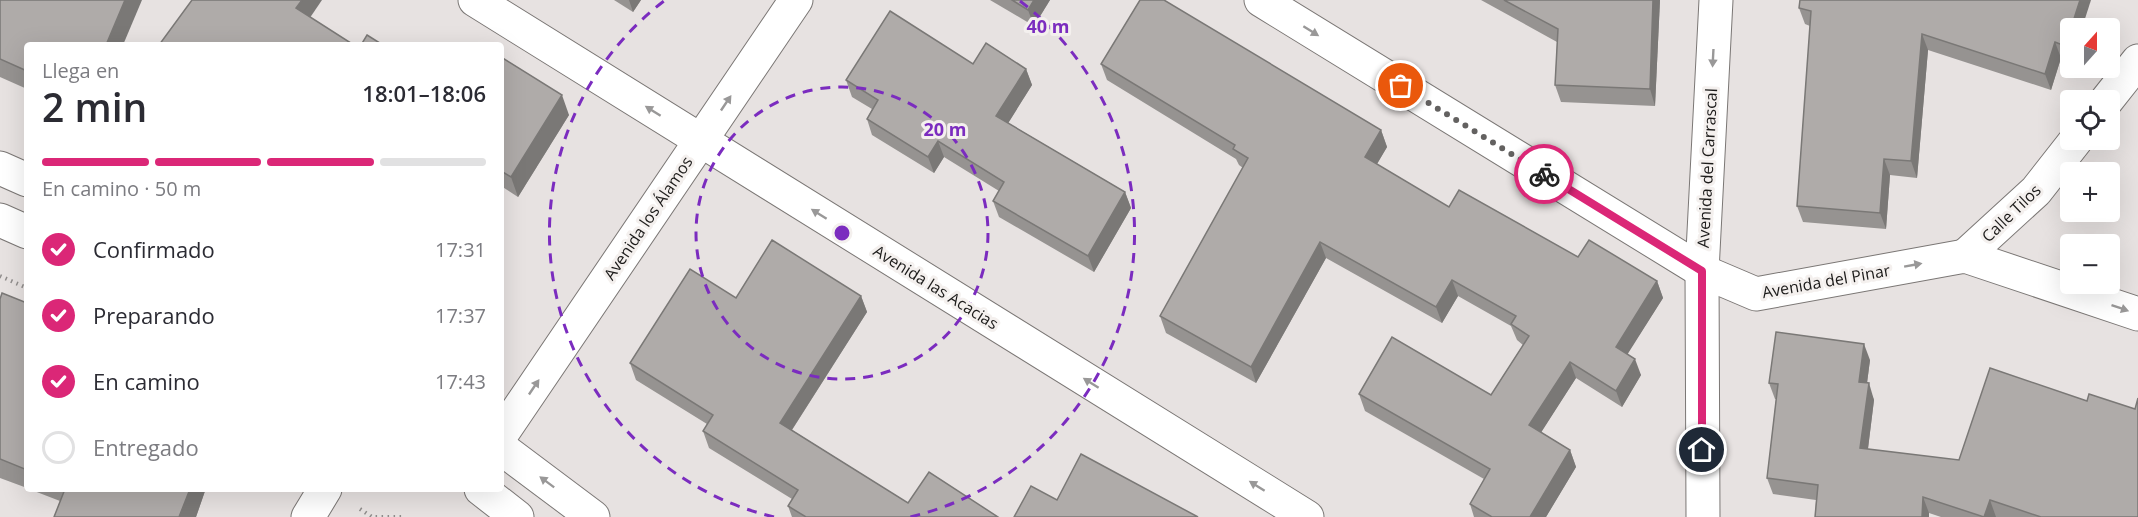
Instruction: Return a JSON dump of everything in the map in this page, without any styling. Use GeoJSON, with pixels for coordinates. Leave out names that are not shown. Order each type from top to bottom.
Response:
{"type":"FeatureCollection","features":[{"type":"Feature","properties":{"kind":"street","name":"Avenida las Acacias"},"geometry":{"type":"LineString","coordinates":[[475,0],[1307,517]]}},
{"type":"Feature","properties":{"kind":"street","name":"Avenida los Álamos"},"geometry":{"type":"LineString","coordinates":[[504,431],[795,0]]}},
{"type":"Feature","properties":{"kind":"street","name":"Avenida del Pinar"},"geometry":{"type":"LineString","coordinates":[[1261,0],[1702,271],[1756,294],[1965,256],[2138,314]]}},
{"type":"Feature","properties":{"kind":"street","name":"Avenida del Carrascal"},"geometry":{"type":"LineString","coordinates":[[1702,517],[1702,271],[1716,0]]}},
{"type":"Feature","properties":{"kind":"street"},"geometry":{"type":"LineString","coordinates":[[2115,90],[2138,62]]}},
{"type":"Feature","properties":{"kind":"street","name":"Calle Tilos"},"geometry":{"type":"LineString","coordinates":[[1965,256],[2036,191],[2068,150]]}},
{"type":"Feature","properties":{"kind":"street"},"geometry":{"type":"LineString","coordinates":[[0,168],[24,179]]}},
{"type":"Feature","properties":{"kind":"street"},"geometry":{"type":"LineString","coordinates":[[0,220],[24,231]]}},
{"type":"Feature","properties":{"kind":"street"},"geometry":{"type":"LineString","coordinates":[[504,450],[593,517]]}},
{"type":"Feature","properties":{"kind":"street"},"geometry":{"type":"LineString","coordinates":[[308,517],[323,492]]}},
{"type":"Feature","properties":{"kind":"street"},"geometry":{"type":"LineString","coordinates":[[485,492],[517,517]]}},
{"type":"Feature","properties":{"kind":"path"},"geometry":{"type":"LineString","coordinates":[[0,276],[24,287]]}},
{"type":"Feature","properties":{"kind":"path"},"geometry":{"type":"LineString","coordinates":[[355,506],[372,517],[405,517]]}},
{"type":"Feature","properties":{"kind":"building"},"geometry":{"type":"Polygon","coordinates":[[[0,0],[125,0],[107,42],[24,42],[24,70],[0,59],[0,0]]]}},
{"type":"Feature","properties":{"kind":"building"},"geometry":{"type":"Polygon","coordinates":[[[192,0],[302,0],[296,8],[349,42],[161,42],[192,0]]]}},
{"type":"Feature","properties":{"kind":"building"},"geometry":{"type":"Polygon","coordinates":[[[1012,0],[1034,0],[1028,10],[1012,0]]]}},
{"type":"Feature","properties":{"kind":"building"},"geometry":{"type":"Polygon","coordinates":[[[1140,0],[1164,0],[1381,130],[1365,157],[1449,207],[1459,190],[1578,257],[1589,240],[1657,281],[1616,347],[1635,359],[1616,391],[1570,362],[1529,425],[1570,450],[1530,517],[1492,517],[1470,504],[1490,469],[1359,394],[1392,337],[1491,395],[1529,336],[1511,324],[1516,316],[1452,280],[1436,307],[1320,242],[1251,367],[1160,316],[1248,158],[1233,149],[1235,145],[1101,64],[1140,0]]]}},
{"type":"Feature","properties":{"kind":"building"},"geometry":{"type":"Polygon","coordinates":[[[1504,0],[1653,0],[1650,89],[1555,85],[1558,29],[1504,0]]]}},
{"type":"Feature","properties":{"kind":"building"},"geometry":{"type":"Polygon","coordinates":[[[1800,0],[2080,0],[2074,18],[2060,18],[2060,44],[2055,42],[2045,74],[1922,34],[1911,161],[1884,159],[1880,213],[1797,206],[1811,11],[1799,8],[1800,0]]]}},
{"type":"Feature","properties":{"kind":"building"},"geometry":{"type":"Polygon","coordinates":[[[890,11],[973,64],[986,43],[1026,69],[996,116],[1125,192],[1088,256],[993,201],[1004,182],[938,141],[928,157],[867,119],[878,100],[846,80],[890,11]]]}},
{"type":"Feature","properties":{"kind":"building"},"geometry":{"type":"Polygon","coordinates":[[[367,35],[378,42],[363,42],[367,35]]]}},
{"type":"Feature","properties":{"kind":"building"},"geometry":{"type":"Polygon","coordinates":[[[504,59],[562,95],[511,177],[504,173],[504,59]]]}},
{"type":"Feature","properties":{"kind":"building"},"geometry":{"type":"Polygon","coordinates":[[[772,240],[861,296],[780,423],[908,503],[929,472],[998,517],[806,517],[788,506],[798,490],[703,431],[713,415],[630,363],[690,269],[736,298],[772,240]]]}},
{"type":"Feature","properties":{"kind":"building"},"geometry":{"type":"Polygon","coordinates":[[[2,293],[24,302],[24,469],[0,459],[0,299],[2,293]]]}},
{"type":"Feature","properties":{"kind":"building"},"geometry":{"type":"Polygon","coordinates":[[[1776,332],[1864,344],[1859,382],[1869,383],[1860,448],[1959,460],[1990,368],[2087,401],[2089,394],[2135,409],[2138,398],[2138,517],[2041,517],[1990,500],[1984,517],[1923,497],[1922,517],[1815,517],[1818,485],[1767,478],[1778,384],[1769,383],[1776,332]]]}},
{"type":"Feature","properties":{"kind":"building"},"geometry":{"type":"Polygon","coordinates":[[[1081,454],[1198,517],[1014,517],[1031,486],[1057,500],[1081,454]]]}},
{"type":"Feature","properties":{"kind":"building"},"geometry":{"type":"Polygon","coordinates":[[[64,492],[189,492],[179,517],[54,517],[64,492]]]}},
{"type":"Feature","properties":{"kind":"way so far"},"geometry":{"type":"LineString","coordinates":[[1401,86],[1544,174]]}},
{"type":"Feature","properties":{"kind":"route"},"geometry":{"type":"LineString","coordinates":[[1544,174],[1702,271],[1702,450]]}}]}
